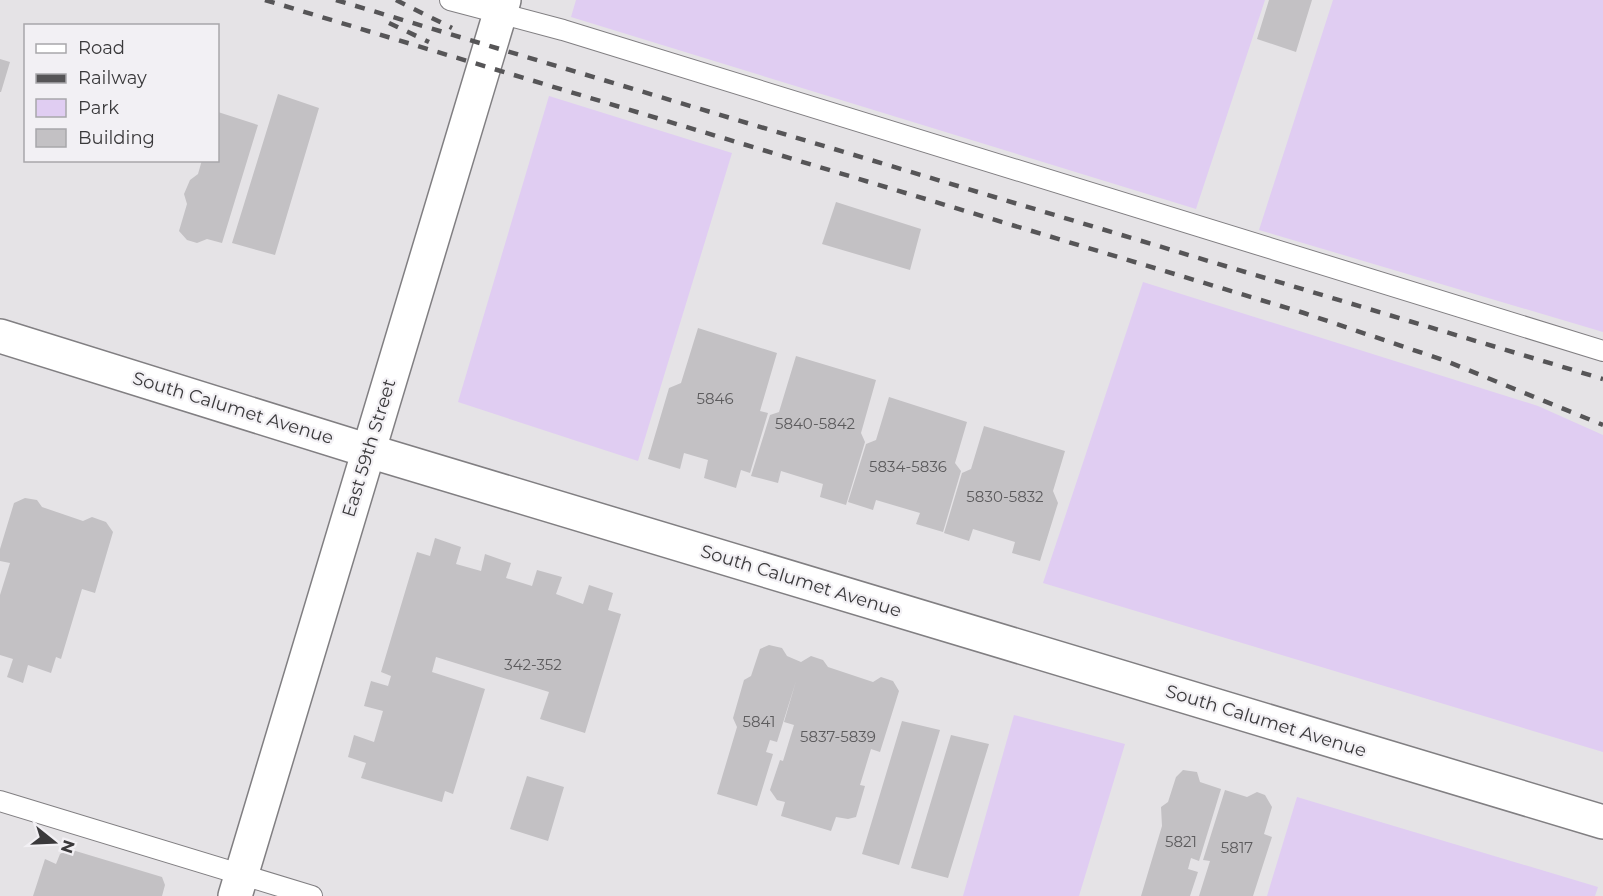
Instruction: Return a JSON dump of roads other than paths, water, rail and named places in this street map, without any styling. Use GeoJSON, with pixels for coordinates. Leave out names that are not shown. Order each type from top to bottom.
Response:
{"type":"FeatureCollection","features":[{"type":"Feature","properties":{"kind":"street","name":"East 59th Street"},"geometry":{"type":"LineString","coordinates":[[238,885],[502,7]]}},
{"type":"Feature","properties":{"kind":"street","name":"South Calumet Avenue"},"geometry":{"type":"LineString","coordinates":[[0,336],[369,451],[1603,822]]}},
{"type":"Feature","properties":{"kind":"lane"},"geometry":{"type":"LineString","coordinates":[[450,0],[502,7],[574,33],[1603,351]]}},
{"type":"Feature","properties":{"kind":"lane"},"geometry":{"type":"LineString","coordinates":[[0,801],[238,885],[312,896]]}},
{"type":"Feature","properties":{"kind":"railway"},"geometry":{"type":"LineString","coordinates":[[265,0],[1304,313],[1446,361],[1603,425]]}},
{"type":"Feature","properties":{"kind":"railway"},"geometry":{"type":"LineString","coordinates":[[336,0],[1603,379]]}},
{"type":"Feature","properties":{"kind":"railway"},"geometry":{"type":"LineString","coordinates":[[396,0],[452,28]]}},
{"type":"Feature","properties":{"kind":"railway"},"geometry":{"type":"LineString","coordinates":[[389,23],[429,42]]}}]}
